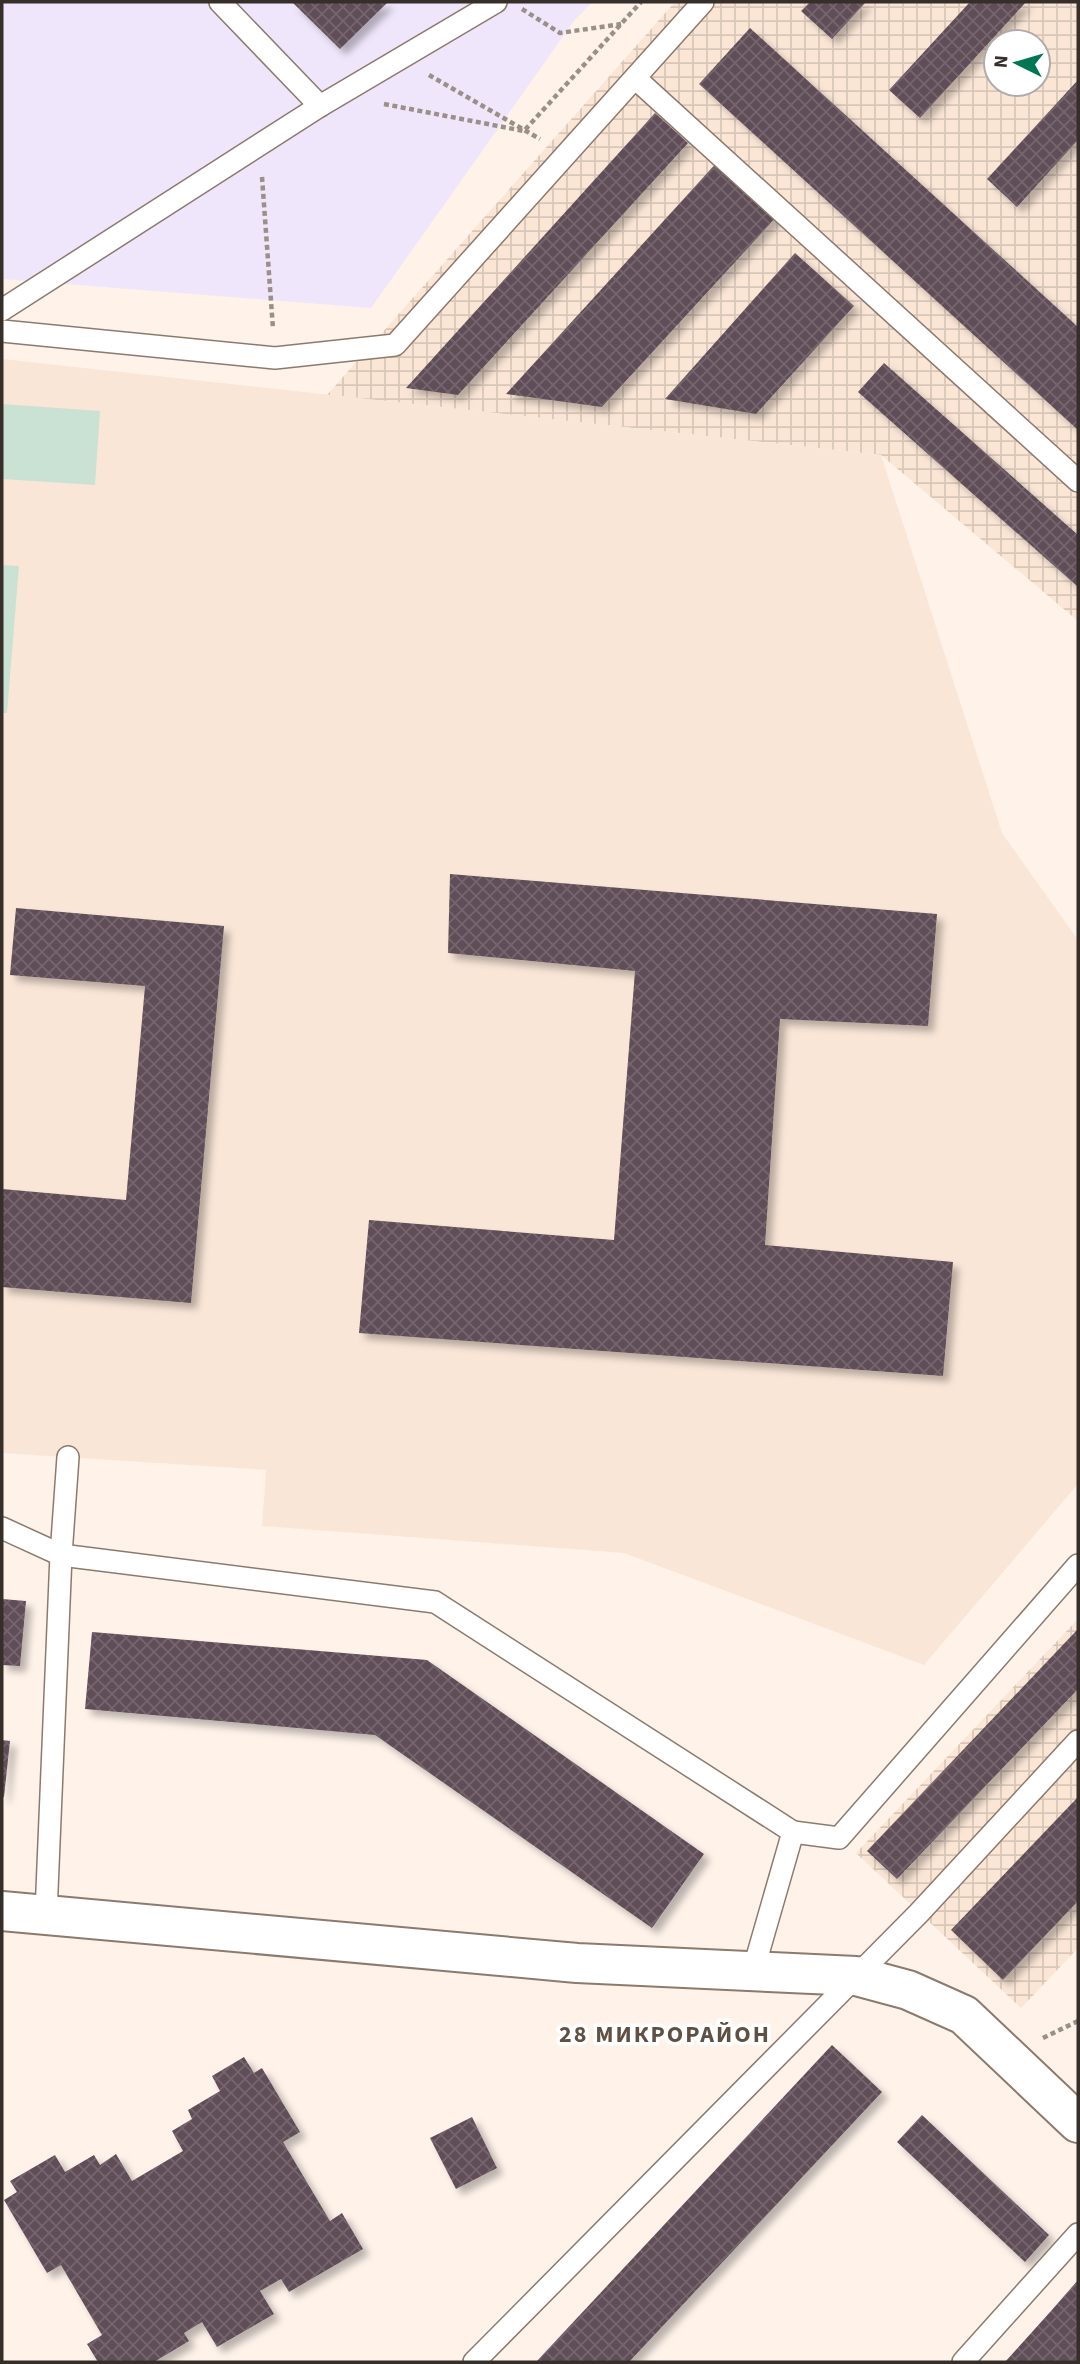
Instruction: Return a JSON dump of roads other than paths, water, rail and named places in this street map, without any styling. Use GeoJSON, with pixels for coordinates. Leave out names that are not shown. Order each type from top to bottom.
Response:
{"type":"FeatureCollection","features":[{"type":"Feature","properties":{"kind":"street"},"geometry":{"type":"LineString","coordinates":[[2,1911],[577,1963],[856,1976],[908,1990],[964,2015],[1078,2123]]}},
{"type":"Feature","properties":{"kind":"lane"},"geometry":{"type":"LineString","coordinates":[[220,2],[329,101]]}},
{"type":"Feature","properties":{"kind":"lane"},"geometry":{"type":"LineString","coordinates":[[2,310],[259,144],[496,2]]}},
{"type":"Feature","properties":{"kind":"lane"},"geometry":{"type":"LineString","coordinates":[[2,331],[275,358],[395,345],[704,2]]}},
{"type":"Feature","properties":{"kind":"lane"},"geometry":{"type":"LineString","coordinates":[[635,78],[1078,481]]}},
{"type":"Feature","properties":{"kind":"lane"},"geometry":{"type":"LineString","coordinates":[[46,1914],[61,1555],[68,1457]]}},
{"type":"Feature","properties":{"kind":"lane"},"geometry":{"type":"LineString","coordinates":[[2,1528],[61,1555],[435,1602],[793,1832],[839,1838],[1078,1565]]}},
{"type":"Feature","properties":{"kind":"lane"},"geometry":{"type":"LineString","coordinates":[[474,2362],[919,1913],[1078,1741]]}},
{"type":"Feature","properties":{"kind":"lane"},"geometry":{"type":"LineString","coordinates":[[752,1971],[793,1832]]}},
{"type":"Feature","properties":{"kind":"lane"},"geometry":{"type":"LineString","coordinates":[[963,2362],[1078,2234]]}},
{"type":"Feature","properties":{"kind":"district","name":"28 МИКРОРАЙОН"},"geometry":{"type":"Point","coordinates":[665,2034]}}]}
